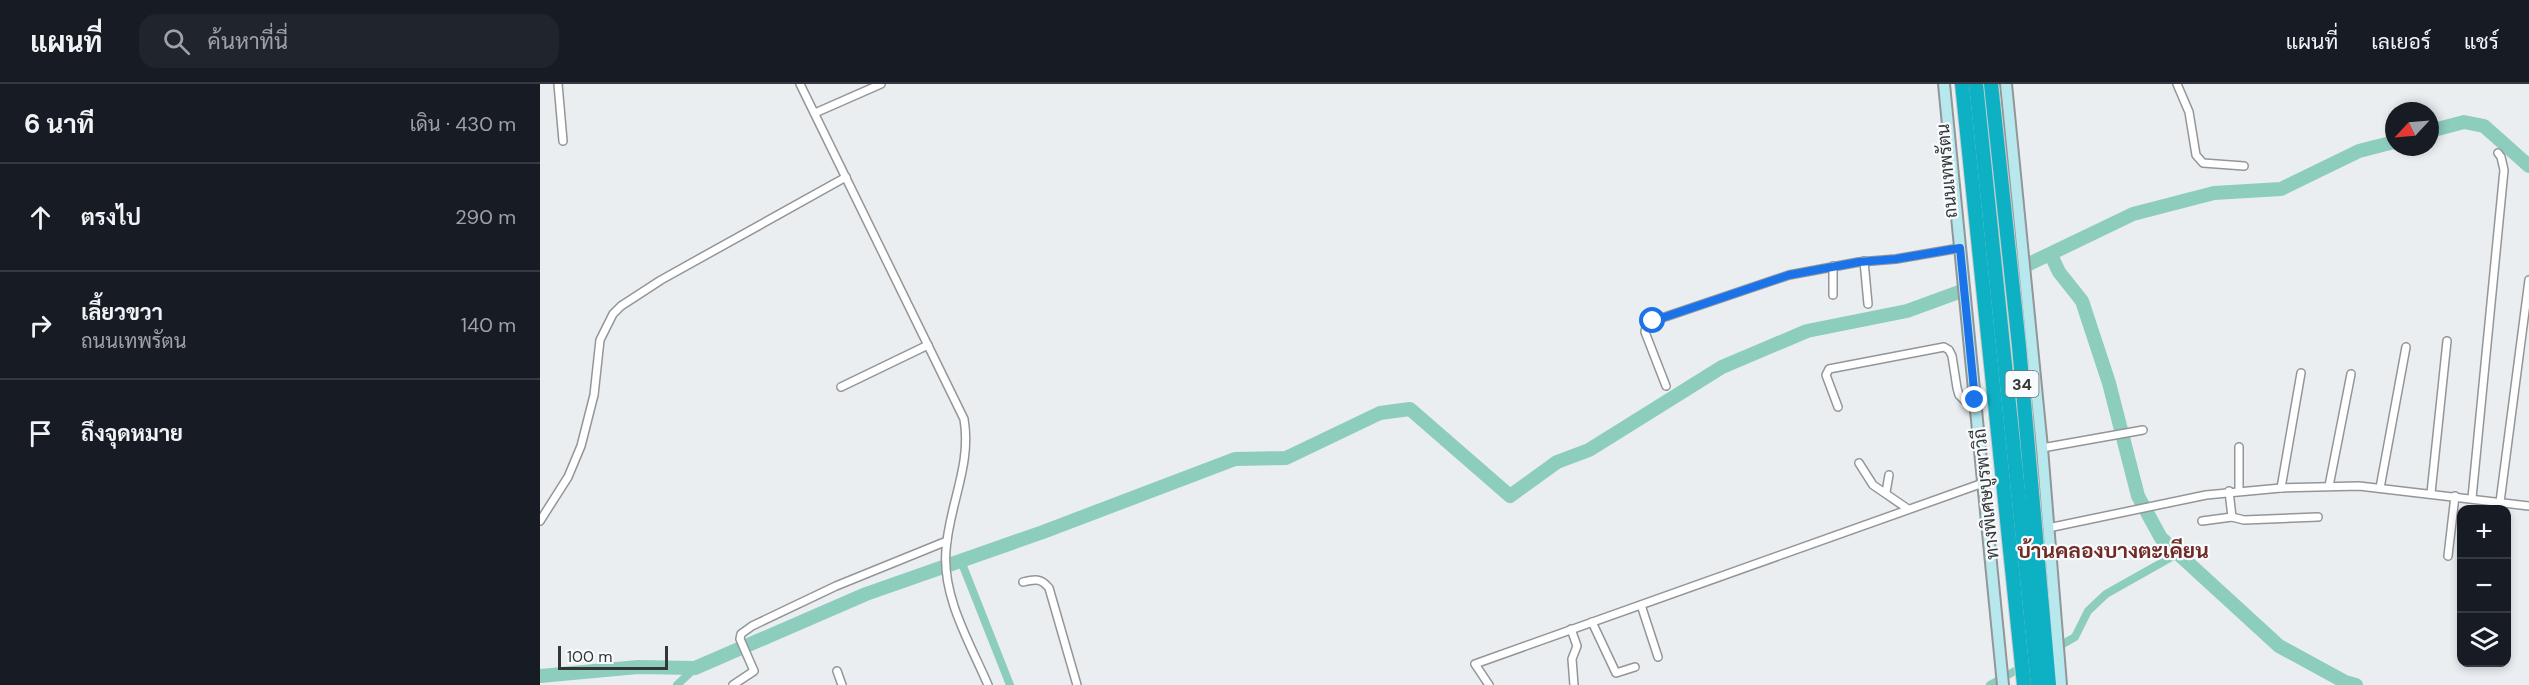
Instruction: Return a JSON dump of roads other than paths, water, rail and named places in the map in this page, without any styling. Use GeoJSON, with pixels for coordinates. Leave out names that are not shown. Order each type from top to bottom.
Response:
{"type":"FeatureCollection","features":[{"type":"Feature","properties":{"kind":"highway","name":"ถนนเทพรัตน"},"geometry":{"type":"LineString","coordinates":[[1957,84],[2016,685]]}},
{"type":"Feature","properties":{"kind":"highway","name":"ทางพิเศษบูรพาวิถี"},"geometry":{"type":"LineString","coordinates":[[1962,84],[2024,685]]}},
{"type":"Feature","properties":{"kind":"highway","name":"ทางพิเศษบูรพาวิถี"},"geometry":{"type":"LineString","coordinates":[[1976,84],[2038,685]]}},
{"type":"Feature","properties":{"kind":"highway","name":"34"},"geometry":{"type":"LineString","coordinates":[[1991,84],[2019,346],[2049,685]]}},
{"type":"Feature","properties":{"kind":"main road","name":"ถนนเทพรัตน"},"geometry":{"type":"LineString","coordinates":[[1944,84],[2003,685]]}},
{"type":"Feature","properties":{"kind":"main road","name":"34"},"geometry":{"type":"LineString","coordinates":[[2006,84],[2042,448],[2061,685]]}},
{"type":"Feature","properties":{"kind":"street"},"geometry":{"type":"LineString","coordinates":[[558,84],[563,141]]}},
{"type":"Feature","properties":{"kind":"street"},"geometry":{"type":"LineString","coordinates":[[800,84],[964,419],[967,438],[966,456],[947,541],[947,582],[987,685]]}},
{"type":"Feature","properties":{"kind":"street"},"geometry":{"type":"LineString","coordinates":[[814,113],[881,84]]}},
{"type":"Feature","properties":{"kind":"street"},"geometry":{"type":"LineString","coordinates":[[2177,84],[2189,112],[2199,160],[2203,163],[2244,166]]}},
{"type":"Feature","properties":{"kind":"street"},"geometry":{"type":"LineString","coordinates":[[2472,498],[2504,170],[2498,153]]}},
{"type":"Feature","properties":{"kind":"street"},"geometry":{"type":"LineString","coordinates":[[540,521],[568,477],[581,446],[594,395],[600,340],[613,314],[621,306],[661,280],[846,177]]}},
{"type":"Feature","properties":{"kind":"street"},"geometry":{"type":"LineString","coordinates":[[1666,386],[1645,332],[1648,324],[1665,316],[1789,275],[1864,261],[1896,259],[1960,248]]}},
{"type":"Feature","properties":{"kind":"street"},"geometry":{"type":"LineString","coordinates":[[1864,261],[1868,304]]}},
{"type":"Feature","properties":{"kind":"street"},"geometry":{"type":"LineString","coordinates":[[1833,266],[1833,295]]}},
{"type":"Feature","properties":{"kind":"street"},"geometry":{"type":"LineString","coordinates":[[2500,502],[2529,280]]}},
{"type":"Feature","properties":{"kind":"street"},"geometry":{"type":"LineString","coordinates":[[2431,493],[2447,341]]}},
{"type":"Feature","properties":{"kind":"street"},"geometry":{"type":"LineString","coordinates":[[841,387],[928,345]]}},
{"type":"Feature","properties":{"kind":"street"},"geometry":{"type":"LineString","coordinates":[[1838,407],[1826,375],[1828,369],[1944,347],[1949,350],[1954,360],[1959,395],[1965,401],[1975,400]]}},
{"type":"Feature","properties":{"kind":"street"},"geometry":{"type":"LineString","coordinates":[[2380,488],[2406,347]]}},
{"type":"Feature","properties":{"kind":"street"},"geometry":{"type":"LineString","coordinates":[[2281,488],[2301,373]]}},
{"type":"Feature","properties":{"kind":"street"},"geometry":{"type":"LineString","coordinates":[[2329,486],[2350,374]]}},
{"type":"Feature","properties":{"kind":"street"},"geometry":{"type":"LineString","coordinates":[[2042,448],[2143,430]]}},
{"type":"Feature","properties":{"kind":"street"},"geometry":{"type":"LineString","coordinates":[[2239,447],[2239,490]]}},
{"type":"Feature","properties":{"kind":"street"},"geometry":{"type":"LineString","coordinates":[[1859,463],[1869,480],[1908,509]]}},
{"type":"Feature","properties":{"kind":"street"},"geometry":{"type":"LineString","coordinates":[[1886,492],[1889,475]]}},
{"type":"Feature","properties":{"kind":"street"},"geometry":{"type":"LineString","coordinates":[[1489,685],[1475,663],[1983,483]]}},
{"type":"Feature","properties":{"kind":"street"},"geometry":{"type":"LineString","coordinates":[[2049,528],[2229,491],[2281,488],[2329,486],[2380,488],[2529,506]]}},
{"type":"Feature","properties":{"kind":"street"},"geometry":{"type":"LineString","coordinates":[[2229,491],[2232,517]]}},
{"type":"Feature","properties":{"kind":"street"},"geometry":{"type":"LineString","coordinates":[[2448,556],[2455,496]]}},
{"type":"Feature","properties":{"kind":"street"},"geometry":{"type":"LineString","coordinates":[[2202,520],[2232,517],[2244,520],[2318,517]]}},
{"type":"Feature","properties":{"kind":"street"},"geometry":{"type":"LineString","coordinates":[[733,685],[754,671],[740,639],[741,634],[752,626],[836,586],[947,541]]}},
{"type":"Feature","properties":{"kind":"street"},"geometry":{"type":"LineString","coordinates":[[1023,582],[1036,579],[1044,581],[1048,588],[1077,685]]}},
{"type":"Feature","properties":{"kind":"street"},"geometry":{"type":"LineString","coordinates":[[1641,605],[1658,657]]}},
{"type":"Feature","properties":{"kind":"street"},"geometry":{"type":"LineString","coordinates":[[1592,622],[1616,673],[1635,667]]}},
{"type":"Feature","properties":{"kind":"street"},"geometry":{"type":"LineString","coordinates":[[1571,629],[1576,646],[1572,659],[1574,685]]}},
{"type":"Feature","properties":{"kind":"street"},"geometry":{"type":"LineString","coordinates":[[837,671],[842,685]]}},
{"type":"Feature","properties":{"kind":"waterway"},"geometry":{"type":"LineString","coordinates":[[2439,129],[2464,122],[2484,126],[2529,166]]}},
{"type":"Feature","properties":{"kind":"waterway"},"geometry":{"type":"LineString","coordinates":[[2029,264],[2133,214],[2214,193],[2281,189],[2359,151],[2385,144]]}},
{"type":"Feature","properties":{"kind":"waterway"},"geometry":{"type":"LineString","coordinates":[[2051,255],[2059,272],[2082,301],[2109,383],[2138,496],[2161,538],[2279,646],[2345,682],[2356,685]]}},
{"type":"Feature","properties":{"kind":"waterway"},"geometry":{"type":"LineString","coordinates":[[540,676],[638,667],[695,668],[866,594],[1043,532],[1235,459],[1286,458],[1380,413],[1410,409],[1510,496],[1557,462],[1589,450],[1722,367],[1807,331],[1907,311],[1959,292]]}},
{"type":"Feature","properties":{"kind":"waterway"},"geometry":{"type":"LineString","coordinates":[[2056,648],[2075,637],[2088,611],[2106,594],[2177,554]]}},
{"type":"Feature","properties":{"kind":"waterway"},"geometry":{"type":"LineString","coordinates":[[961,561],[1010,685]]}},
{"type":"Feature","properties":{"kind":"waterway"},"geometry":{"type":"LineString","coordinates":[[1990,685],[2038,658]]}},
{"type":"Feature","properties":{"kind":"waterway"},"geometry":{"type":"LineString","coordinates":[[677,685],[695,668]]}},
{"type":"Feature","properties":{"kind":"district","name":"บ้านคลองบางตะเคียน"},"geometry":{"type":"Point","coordinates":[2113,551]}}]}
